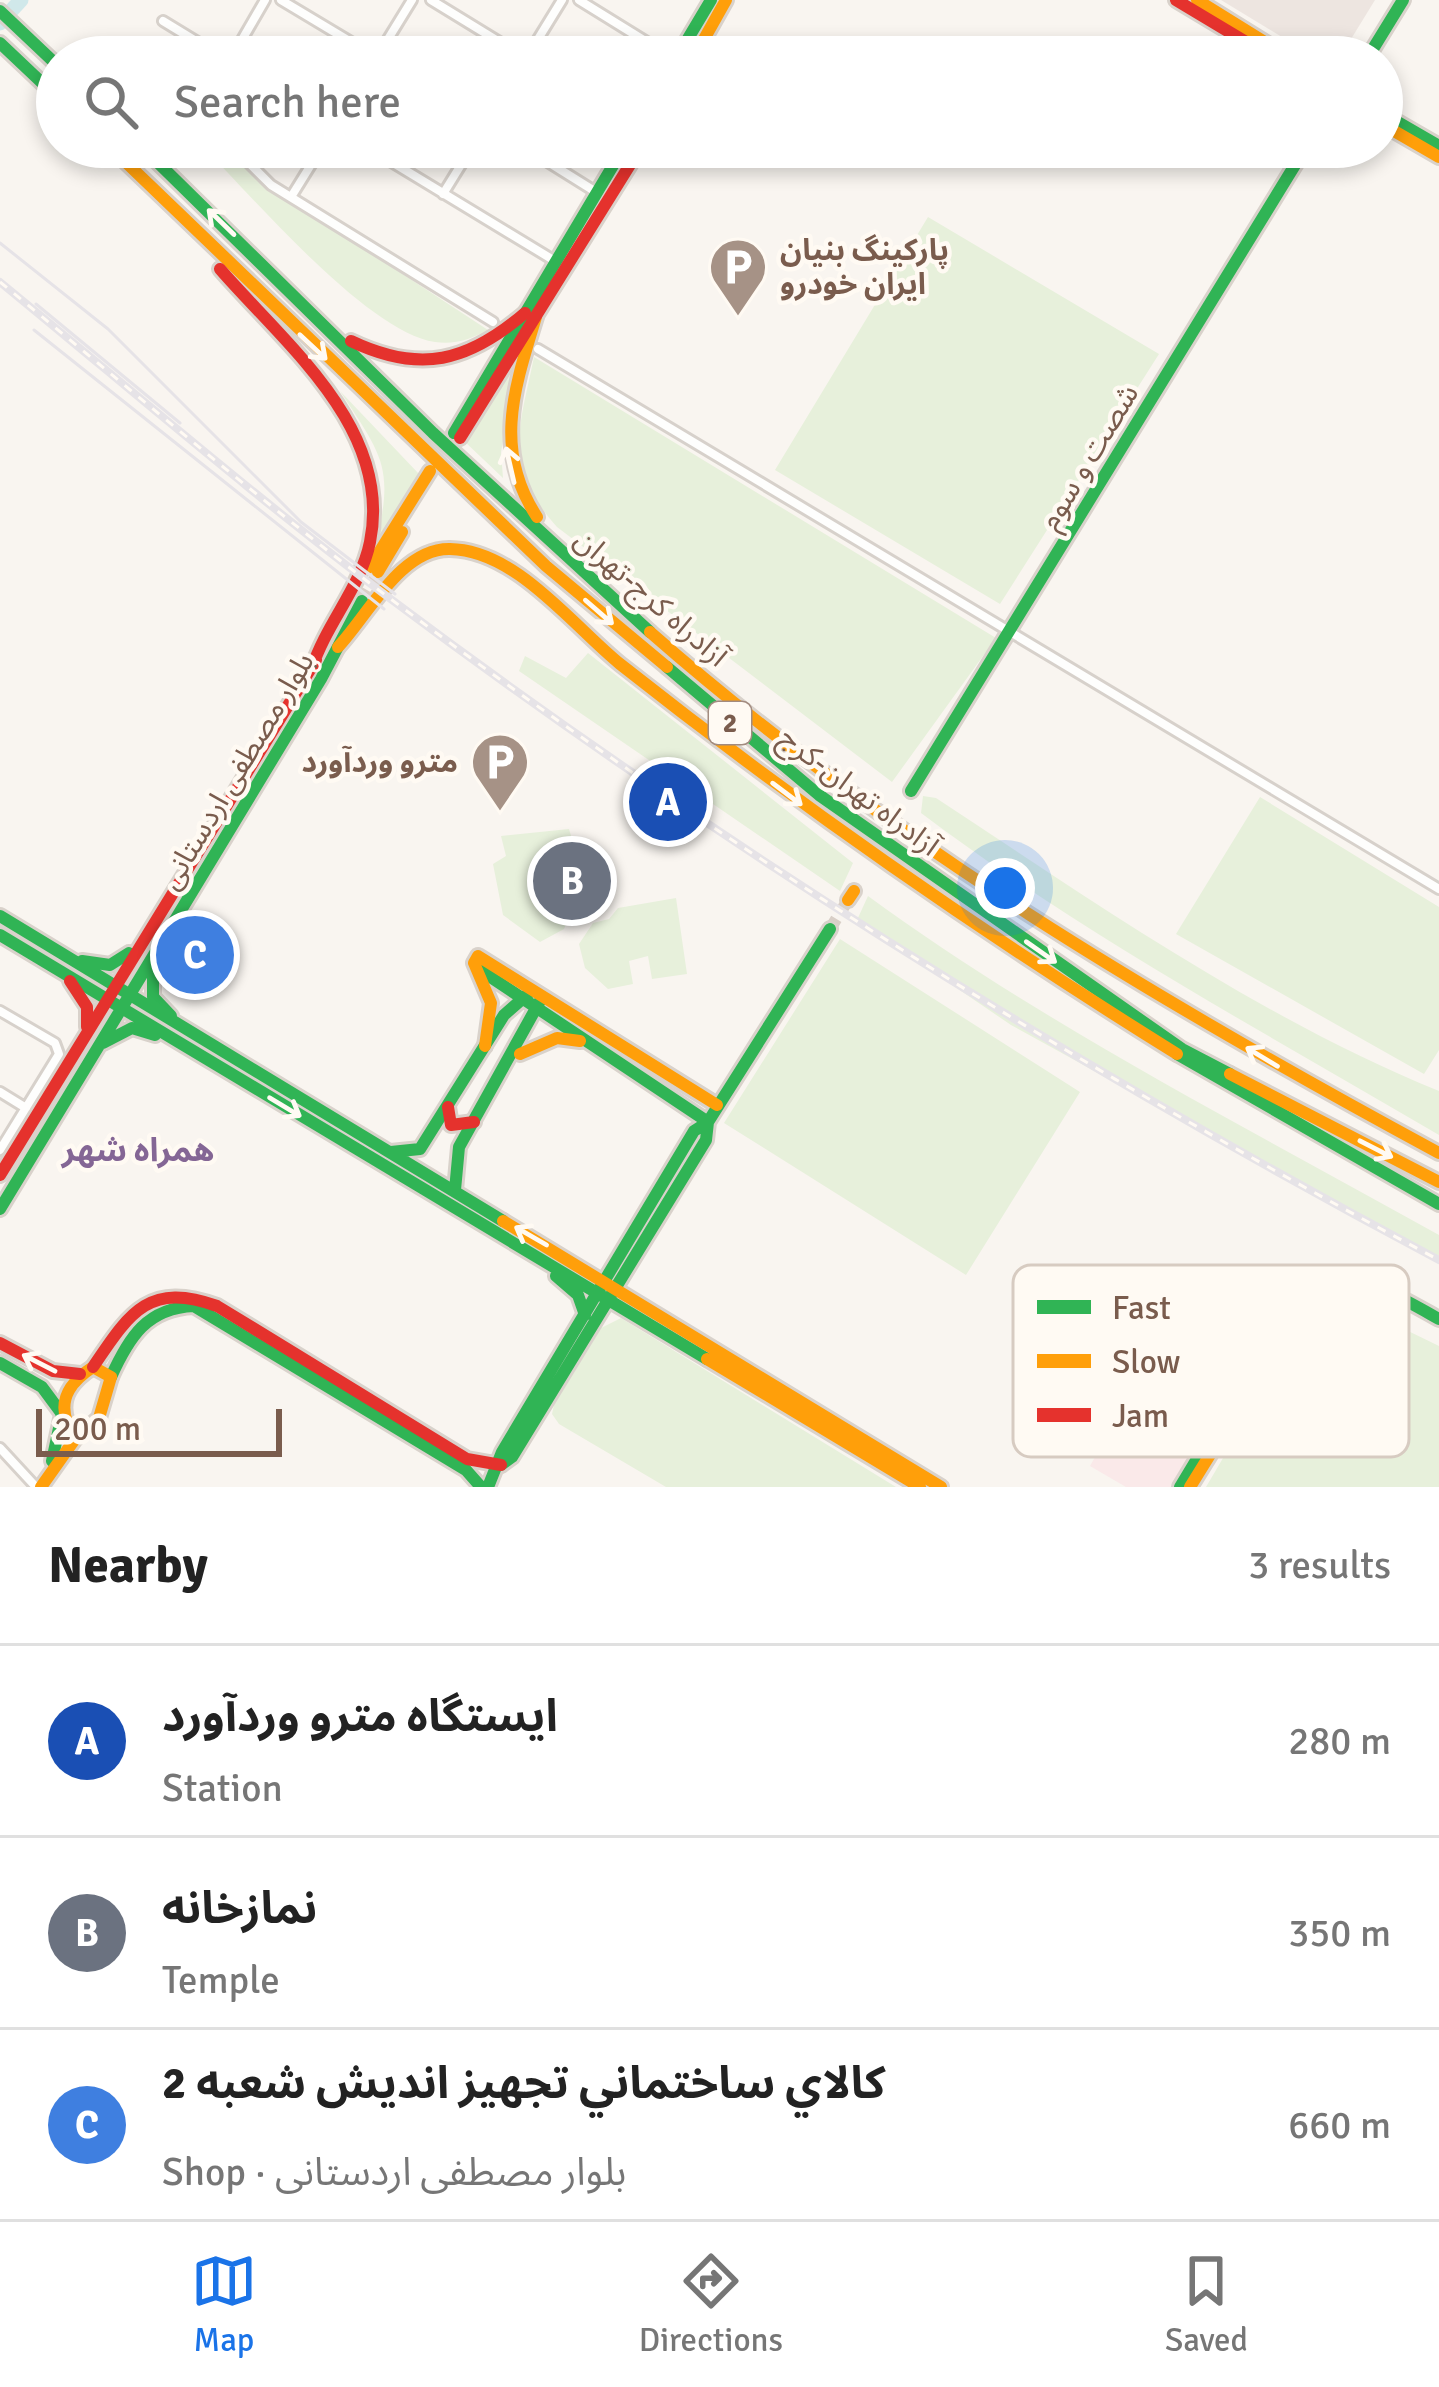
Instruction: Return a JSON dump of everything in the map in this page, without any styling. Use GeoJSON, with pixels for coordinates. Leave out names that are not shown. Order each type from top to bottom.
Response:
{"type":"FeatureCollection","features":[{"type":"Feature","properties":{"kind":"main road"},"geometry":{"type":"LineString","coordinates":[[688,36],[711,0]]}},
{"type":"Feature","properties":{"kind":"main road"},"geometry":{"type":"LineString","coordinates":[[706,36],[726,0]]}},
{"type":"Feature","properties":{"kind":"main road"},"geometry":{"type":"LineString","coordinates":[[1176,0],[1236,36]]}},
{"type":"Feature","properties":{"kind":"main road"},"geometry":{"type":"LineString","coordinates":[[1197,0],[1255,36]]}},
{"type":"Feature","properties":{"kind":"main road"},"geometry":{"type":"LineString","coordinates":[[1381,36],[1403,0]]}},
{"type":"Feature","properties":{"kind":"main road"},"geometry":{"type":"LineString","coordinates":[[0,10],[36,46]]}},
{"type":"Feature","properties":{"kind":"main road"},"geometry":{"type":"LineString","coordinates":[[0,43],[36,77]]}},
{"type":"Feature","properties":{"kind":"main road"},"geometry":{"type":"LineString","coordinates":[[1403,125],[1439,146]]}},
{"type":"Feature","properties":{"kind":"main road"},"geometry":{"type":"LineString","coordinates":[[1403,136],[1439,157]]}},
{"type":"Feature","properties":{"kind":"main road","name":"آزادراه تهران-کرج"},"geometry":{"type":"LineString","coordinates":[[131,168],[546,566],[819,795],[1182,1049],[1439,1182]]}},
{"type":"Feature","properties":{"kind":"main road","name":"آزادراه کرج-تهران"},"geometry":{"type":"LineString","coordinates":[[164,168],[572,562],[736,704],[961,868],[1279,1068],[1439,1153]]}},
{"type":"Feature","properties":{"kind":"main road"},"geometry":{"type":"LineString","coordinates":[[572,562],[526,503],[506,464],[507,435],[531,315],[555,261],[611,168]]}},
{"type":"Feature","properties":{"kind":"main road"},"geometry":{"type":"LineString","coordinates":[[457,436],[626,168]]}},
{"type":"Feature","properties":{"kind":"main road","name":"شصت و سوم"},"geometry":{"type":"LineString","coordinates":[[911,791],[1293,168]]}},
{"type":"Feature","properties":{"kind":"main road"},"geometry":{"type":"LineString","coordinates":[[183,220],[333,400],[362,441],[372,471],[374,517],[369,543],[318,643],[312,668]]}},
{"type":"Feature","properties":{"kind":"main road"},"geometry":{"type":"LineString","coordinates":[[314,314],[375,354],[426,364],[482,350],[531,315]]}},
{"type":"Feature","properties":{"kind":"main road"},"geometry":{"type":"LineString","coordinates":[[374,569],[433,474]]}},
{"type":"Feature","properties":{"kind":"main road"},"geometry":{"type":"LineString","coordinates":[[338,647],[405,565],[452,548],[489,556],[699,728],[987,936],[1200,1071],[1439,1204]]}},
{"type":"Feature","properties":{"kind":"main road","name":"بلوار مصطفی اردستانی"},"geometry":{"type":"LineString","coordinates":[[0,1175],[357,599],[338,647],[0,1210]]}},
{"type":"Feature","properties":{"kind":"main road"},"geometry":{"type":"LineString","coordinates":[[0,916],[64,956],[184,1047],[537,1259],[608,1290],[941,1487]]}},
{"type":"Feature","properties":{"kind":"main road"},"geometry":{"type":"LineString","coordinates":[[39,1487],[58,1448],[64,1398],[130,1316],[144,1302],[164,1294],[197,1297],[466,1464],[485,1487],[512,1457],[694,1131],[708,1121],[830,928]]}},
{"type":"Feature","properties":{"kind":"main road"},"geometry":{"type":"LineString","coordinates":[[0,934],[110,992]]}},
{"type":"Feature","properties":{"kind":"main road"},"geometry":{"type":"LineString","coordinates":[[64,956],[110,965],[143,939]]}},
{"type":"Feature","properties":{"kind":"main road"},"geometry":{"type":"LineString","coordinates":[[160,946],[150,979],[153,997],[190,1033]]}},
{"type":"Feature","properties":{"kind":"main road"},"geometry":{"type":"LineString","coordinates":[[484,1046],[491,1027],[491,993],[474,963],[478,956],[591,1043],[708,1121]]}},
{"type":"Feature","properties":{"kind":"main road"},"geometry":{"type":"LineString","coordinates":[[46,961],[82,994],[86,1034]]}},
{"type":"Feature","properties":{"kind":"main road"},"geometry":{"type":"LineString","coordinates":[[534,997],[717,1105]]}},
{"type":"Feature","properties":{"kind":"main road"},"geometry":{"type":"LineString","coordinates":[[391,1152],[420,1149],[504,1016],[534,997]]}},
{"type":"Feature","properties":{"kind":"main road"},"geometry":{"type":"LineString","coordinates":[[455,1192],[452,1160],[510,1061],[534,997]]}},
{"type":"Feature","properties":{"kind":"main road"},"geometry":{"type":"LineString","coordinates":[[125,1002],[190,1033],[391,1152],[920,1487]]}},
{"type":"Feature","properties":{"kind":"main road"},"geometry":{"type":"LineString","coordinates":[[98,1046],[132,1028],[184,1047]]}},
{"type":"Feature","properties":{"kind":"main road"},"geometry":{"type":"LineString","coordinates":[[510,1061],[556,1037],[591,1043]]}},
{"type":"Feature","properties":{"kind":"main road"},"geometry":{"type":"LineString","coordinates":[[70,1060],[81,1057],[85,1068]]}},
{"type":"Feature","properties":{"kind":"main road"},"geometry":{"type":"LineString","coordinates":[[469,1072],[491,1066],[494,1089]]}},
{"type":"Feature","properties":{"kind":"main road"},"geometry":{"type":"LineString","coordinates":[[448,1106],[452,1125],[474,1122]]}},
{"type":"Feature","properties":{"kind":"main road"},"geometry":{"type":"LineString","coordinates":[[537,1259],[578,1295],[585,1316]]}},
{"type":"Feature","properties":{"kind":"main road"},"geometry":{"type":"LineString","coordinates":[[501,1465],[502,1452],[585,1316],[608,1290]]}},
{"type":"Feature","properties":{"kind":"main road"},"geometry":{"type":"LineString","coordinates":[[1409,1302],[1439,1318]]}},
{"type":"Feature","properties":{"kind":"main road"},"geometry":{"type":"LineString","coordinates":[[39,1487],[108,1402],[111,1377],[126,1342],[148,1316],[166,1306],[194,1306],[251,1332]]}},
{"type":"Feature","properties":{"kind":"main road"},"geometry":{"type":"LineString","coordinates":[[0,1343],[52,1371],[86,1370],[111,1377]]}},
{"type":"Feature","properties":{"kind":"main road"},"geometry":{"type":"LineString","coordinates":[[0,1363],[42,1387],[74,1427],[83,1428]]}},
{"type":"Feature","properties":{"kind":"main road"},"geometry":{"type":"LineString","coordinates":[[1180,1487],[1198,1457]]}},
{"type":"Feature","properties":{"kind":"main road"},"geometry":{"type":"LineString","coordinates":[[1190,1487],[1208,1457]]}},
{"type":"Feature","properties":{"kind":"main road"},"geometry":{"type":"LineString","coordinates":[[466,1464],[501,1465]]}},
{"type":"Feature","properties":{"kind":"street"},"geometry":{"type":"LineString","coordinates":[[245,36],[266,0]]}},
{"type":"Feature","properties":{"kind":"street"},"geometry":{"type":"LineString","coordinates":[[281,0],[342,36]]}},
{"type":"Feature","properties":{"kind":"street"},"geometry":{"type":"LineString","coordinates":[[390,36],[412,0]]}},
{"type":"Feature","properties":{"kind":"street"},"geometry":{"type":"LineString","coordinates":[[431,0],[491,36]]}},
{"type":"Feature","properties":{"kind":"street"},"geometry":{"type":"LineString","coordinates":[[539,36],[562,0]]}},
{"type":"Feature","properties":{"kind":"street"},"geometry":{"type":"LineString","coordinates":[[580,0],[639,36]]}},
{"type":"Feature","properties":{"kind":"street"},"geometry":{"type":"LineString","coordinates":[[163,21],[188,36]]}},
{"type":"Feature","properties":{"kind":"street"},"geometry":{"type":"LineString","coordinates":[[257,168],[291,197],[493,322]]}},
{"type":"Feature","properties":{"kind":"street"},"geometry":{"type":"LineString","coordinates":[[291,197],[309,168]]}},
{"type":"Feature","properties":{"kind":"street"},"geometry":{"type":"LineString","coordinates":[[401,168],[555,261]]}},
{"type":"Feature","properties":{"kind":"street"},"geometry":{"type":"LineString","coordinates":[[443,194],[459,168]]}},
{"type":"Feature","properties":{"kind":"street"},"geometry":{"type":"LineString","coordinates":[[558,168],[596,192]]}},
{"type":"Feature","properties":{"kind":"street"},"geometry":{"type":"LineString","coordinates":[[538,349],[1439,889]]}},
{"type":"Feature","properties":{"kind":"street"},"geometry":{"type":"LineString","coordinates":[[0,1011],[58,1048],[0,1150]]}},
{"type":"Feature","properties":{"kind":"street"},"geometry":{"type":"LineString","coordinates":[[0,1092],[26,1108]]}},
{"type":"Feature","properties":{"kind":"street"},"geometry":{"type":"LineString","coordinates":[[0,1448],[39,1487]]}},
{"type":"Feature","properties":{"kind":"shaded area"},"geometry":{"type":"Polygon","coordinates":[[[1221,0],[1375,0],[1353,36],[1280,36],[1221,0]]]}},
{"type":"Feature","properties":{"kind":"shaded area"},"geometry":{"type":"Polygon","coordinates":[[[1095,1457],[1190,1457],[1173,1487],[1126,1487],[1090,1466],[1095,1457]]]}},
{"type":"Feature","properties":{"kind":"green space"},"geometry":{"type":"Polygon","coordinates":[[[223,168],[250,168],[270,187],[488,330],[449,343],[408,333],[377,314],[313,260],[223,168]]]}},
{"type":"Feature","properties":{"kind":"green space"},"geometry":{"type":"Polygon","coordinates":[[[928,217],[1159,354],[1000,604],[775,470],[928,217]]]}},
{"type":"Feature","properties":{"kind":"green space"},"geometry":{"type":"Polygon","coordinates":[[[534,357],[996,638],[892,782],[557,527],[528,485],[519,446],[534,357]]]}},
{"type":"Feature","properties":{"kind":"green space"},"geometry":{"type":"Polygon","coordinates":[[[518,358],[501,452],[503,478],[463,440],[518,358]]]}},
{"type":"Feature","properties":{"kind":"green space"},"geometry":{"type":"Polygon","coordinates":[[[340,391],[419,474],[375,550],[384,500],[382,465],[340,391]]]}},
{"type":"Feature","properties":{"kind":"green space"},"geometry":{"type":"Polygon","coordinates":[[[588,653],[853,863],[840,891],[519,671],[525,656],[566,678],[588,653]]]}},
{"type":"Feature","properties":{"kind":"green space"},"geometry":{"type":"Polygon","coordinates":[[[923,796],[936,798],[1244,994],[1439,1091],[1439,1135],[1046,900],[921,813],[923,796]]]}},
{"type":"Feature","properties":{"kind":"green space"},"geometry":{"type":"Polygon","coordinates":[[[1260,797],[1439,907],[1439,1050],[1424,1074],[1176,934],[1260,797]]]}},
{"type":"Feature","properties":{"kind":"green space"},"geometry":{"type":"Polygon","coordinates":[[[569,829],[575,849],[560,848],[553,860],[561,896],[575,903],[564,929],[540,942],[503,915],[493,864],[506,856],[501,836],[569,829]]]}},
{"type":"Feature","properties":{"kind":"green space"},"geometry":{"type":"Polygon","coordinates":[[[868,896],[1076,1032],[1439,1235],[1439,1261],[1011,1025],[857,920],[868,896]]]}},
{"type":"Feature","properties":{"kind":"green space"},"geometry":{"type":"Polygon","coordinates":[[[676,898],[687,974],[652,979],[648,956],[629,961],[633,984],[608,989],[585,968],[579,944],[593,923],[609,919],[618,908],[676,898]]]}},
{"type":"Feature","properties":{"kind":"green space"},"geometry":{"type":"Polygon","coordinates":[[[840,939],[1080,1092],[966,1275],[724,1123],[840,939]]]}},
{"type":"Feature","properties":{"kind":"green space"},"geometry":{"type":"Polygon","coordinates":[[[621,1318],[896,1487],[666,1487],[559,1424],[552,1414],[554,1405],[601,1328],[621,1318]]]}},
{"type":"Feature","properties":{"kind":"green space"},"geometry":{"type":"Polygon","coordinates":[[[1409,1331],[1439,1346],[1439,1487],[1206,1487],[1224,1457],[1409,1457],[1409,1331]]]}},
{"type":"Feature","properties":{"kind":"waterway"},"geometry":{"type":"LineString","coordinates":[[0,23],[21,0]]}},
{"type":"Feature","properties":{"kind":"tunnel"},"geometry":{"type":"LineString","coordinates":[[362,601],[378,572]]}},
{"type":"Feature","properties":{"kind":"tunnel"},"geometry":{"type":"LineString","coordinates":[[830,929],[848,900]]}},
{"type":"Feature","properties":{"kind":"tram line"},"geometry":{"type":"LineString","coordinates":[[0,243],[108,329],[301,522],[395,594]]}},
{"type":"Feature","properties":{"kind":"tram line"},"geometry":{"type":"LineString","coordinates":[[36,304],[180,423]]}},
{"type":"Feature","properties":{"kind":"tram line"},"geometry":{"type":"LineString","coordinates":[[34,330],[384,609]]}},
{"type":"Feature","properties":{"kind":"railway"},"geometry":{"type":"LineString","coordinates":[[0,282],[338,559],[641,778],[900,949],[1033,1030],[1439,1260]]}},
{"type":"Feature","properties":{"kind":"traffic: fast"},"geometry":{"type":"LineString","coordinates":[[690,36],[711,0]]}},
{"type":"Feature","properties":{"kind":"traffic: fast"},"geometry":{"type":"LineString","coordinates":[[1381,36],[1403,0]]}},
{"type":"Feature","properties":{"kind":"traffic: fast"},"geometry":{"type":"LineString","coordinates":[[0,11],[36,45]]}},
{"type":"Feature","properties":{"kind":"traffic: fast"},"geometry":{"type":"LineString","coordinates":[[0,43],[36,77]]}},
{"type":"Feature","properties":{"kind":"traffic: fast"},"geometry":{"type":"LineString","coordinates":[[1403,125],[1439,146]]}},
{"type":"Feature","properties":{"kind":"traffic: fast"},"geometry":{"type":"LineString","coordinates":[[163,168],[433,433],[650,632]]}},
{"type":"Feature","properties":{"kind":"traffic: fast"},"geometry":{"type":"LineString","coordinates":[[454,433],[612,168]]}},
{"type":"Feature","properties":{"kind":"traffic: fast"},"geometry":{"type":"LineString","coordinates":[[911,791],[1293,168]]}},
{"type":"Feature","properties":{"kind":"traffic: fast"},"geometry":{"type":"LineString","coordinates":[[0,1209],[321,679],[362,601]]}},
{"type":"Feature","properties":{"kind":"traffic: fast"},"geometry":{"type":"LineString","coordinates":[[667,667],[819,795],[1182,1049],[1230,1074]]}},
{"type":"Feature","properties":{"kind":"traffic: fast"},"geometry":{"type":"LineString","coordinates":[[0,916],[503,1221]]}},
{"type":"Feature","properties":{"kind":"traffic: fast"},"geometry":{"type":"LineString","coordinates":[[488,1487],[502,1452],[694,1131],[708,1122],[830,929]]}},
{"type":"Feature","properties":{"kind":"traffic: fast"},"geometry":{"type":"LineString","coordinates":[[0,935],[707,1359]]}},
{"type":"Feature","properties":{"kind":"traffic: fast"},"geometry":{"type":"LineString","coordinates":[[82,961],[110,965],[129,953]]}},
{"type":"Feature","properties":{"kind":"traffic: fast"},"geometry":{"type":"LineString","coordinates":[[153,966],[153,997],[171,1016]]}},
{"type":"Feature","properties":{"kind":"traffic: fast"},"geometry":{"type":"LineString","coordinates":[[480,970],[708,1122],[706,1140],[512,1457],[501,1465]]}},
{"type":"Feature","properties":{"kind":"traffic: fast"},"geometry":{"type":"LineString","coordinates":[[391,1152],[420,1149],[504,1015],[528,994]]}},
{"type":"Feature","properties":{"kind":"traffic: fast"},"geometry":{"type":"LineString","coordinates":[[455,1190],[459,1147],[540,1001]]}},
{"type":"Feature","properties":{"kind":"traffic: fast"},"geometry":{"type":"LineString","coordinates":[[103,1043],[132,1028],[155,1035]]}},
{"type":"Feature","properties":{"kind":"traffic: fast"},"geometry":{"type":"LineString","coordinates":[[1177,1054],[1439,1204]]}},
{"type":"Feature","properties":{"kind":"traffic: fast"},"geometry":{"type":"LineString","coordinates":[[556,1276],[578,1295],[585,1315]]}},
{"type":"Feature","properties":{"kind":"traffic: fast"},"geometry":{"type":"LineString","coordinates":[[1409,1303],[1439,1319]]}},
{"type":"Feature","properties":{"kind":"traffic: fast"},"geometry":{"type":"LineString","coordinates":[[111,1377],[142,1327],[164,1312],[194,1306],[466,1470],[481,1487]]}},
{"type":"Feature","properties":{"kind":"traffic: fast"},"geometry":{"type":"LineString","coordinates":[[0,1363],[42,1387],[62,1414],[52,1461]]}},
{"type":"Feature","properties":{"kind":"traffic: fast"},"geometry":{"type":"LineString","coordinates":[[1180,1487],[1198,1457]]}},
{"type":"Feature","properties":{"kind":"traffic: slow"},"geometry":{"type":"LineString","coordinates":[[706,36],[726,0]]}},
{"type":"Feature","properties":{"kind":"traffic: slow"},"geometry":{"type":"LineString","coordinates":[[1197,0],[1255,36]]}},
{"type":"Feature","properties":{"kind":"traffic: slow"},"geometry":{"type":"LineString","coordinates":[[1403,136],[1439,157]]}},
{"type":"Feature","properties":{"kind":"traffic: slow"},"geometry":{"type":"LineString","coordinates":[[132,168],[546,566],[667,667]]}},
{"type":"Feature","properties":{"kind":"traffic: slow"},"geometry":{"type":"LineString","coordinates":[[536,317],[515,394],[512,443],[523,492],[537,517]]}},
{"type":"Feature","properties":{"kind":"traffic: slow"},"geometry":{"type":"LineString","coordinates":[[370,567],[430,471]]}},
{"type":"Feature","properties":{"kind":"traffic: slow"},"geometry":{"type":"LineString","coordinates":[[378,572],[402,532]]}},
{"type":"Feature","properties":{"kind":"traffic: slow"},"geometry":{"type":"LineString","coordinates":[[338,647],[387,586],[416,559],[450,549],[498,562],[542,592],[620,664],[824,818],[1177,1054]]}},
{"type":"Feature","properties":{"kind":"traffic: slow"},"geometry":{"type":"LineString","coordinates":[[650,632],[835,780],[1030,915],[1232,1038],[1439,1153]]}},
{"type":"Feature","properties":{"kind":"traffic: slow"},"geometry":{"type":"LineString","coordinates":[[848,900],[854,891]]}},
{"type":"Feature","properties":{"kind":"traffic: slow"},"geometry":{"type":"LineString","coordinates":[[485,1046],[491,1003],[474,963],[478,956],[717,1105]]}},
{"type":"Feature","properties":{"kind":"traffic: slow"},"geometry":{"type":"LineString","coordinates":[[520,1054],[557,1038],[580,1041]]}},
{"type":"Feature","properties":{"kind":"traffic: slow"},"geometry":{"type":"LineString","coordinates":[[1230,1074],[1439,1182]]}},
{"type":"Feature","properties":{"kind":"traffic: slow"},"geometry":{"type":"LineString","coordinates":[[503,1221],[941,1487]]}},
{"type":"Feature","properties":{"kind":"traffic: slow"},"geometry":{"type":"LineString","coordinates":[[707,1359],[920,1487]]}},
{"type":"Feature","properties":{"kind":"traffic: slow"},"geometry":{"type":"LineString","coordinates":[[41,1487],[75,1439],[99,1418],[111,1377],[93,1367],[74,1384],[64,1405],[67,1422],[83,1428]]}},
{"type":"Feature","properties":{"kind":"traffic: slow"},"geometry":{"type":"LineString","coordinates":[[1190,1487],[1209,1457]]}},
{"type":"Feature","properties":{"kind":"traffic: jam"},"geometry":{"type":"LineString","coordinates":[[1176,0],[1236,36]]}},
{"type":"Feature","properties":{"kind":"traffic: jam"},"geometry":{"type":"LineString","coordinates":[[460,438],[628,168]]}},
{"type":"Feature","properties":{"kind":"traffic: jam"},"geometry":{"type":"LineString","coordinates":[[220,269],[328,392],[366,462],[373,501],[370,542],[312,668]]}},
{"type":"Feature","properties":{"kind":"traffic: jam"},"geometry":{"type":"LineString","coordinates":[[351,341],[399,357],[442,358],[483,343],[525,313]]}},
{"type":"Feature","properties":{"kind":"traffic: jam"},"geometry":{"type":"LineString","coordinates":[[0,1175],[316,660]]}},
{"type":"Feature","properties":{"kind":"traffic: jam"},"geometry":{"type":"LineString","coordinates":[[70,981],[87,1007],[87,1027]]}},
{"type":"Feature","properties":{"kind":"traffic: jam"},"geometry":{"type":"LineString","coordinates":[[448,1107],[451,1125],[474,1122]]}},
{"type":"Feature","properties":{"kind":"traffic: jam"},"geometry":{"type":"LineString","coordinates":[[93,1367],[143,1307],[157,1300],[193,1299],[217,1306],[467,1459],[501,1465]]}},
{"type":"Feature","properties":{"kind":"traffic: jam"},"geometry":{"type":"LineString","coordinates":[[0,1343],[53,1371],[80,1374]]}},
{"type":"Feature","properties":{"kind":"place","name":"پارکینگ بنیان ایران خودرو"},"geometry":{"type":"Point","coordinates":[738,318]}},
{"type":"Feature","properties":{"kind":"place","name":"ایستگاه مترو وردآورد"},"geometry":{"type":"Point","coordinates":[668,802]}},
{"type":"Feature","properties":{"kind":"place","name":"مترو وردآورد"},"geometry":{"type":"Point","coordinates":[500,813]}},
{"type":"Feature","properties":{"kind":"place","name":"نمازخانه"},"geometry":{"type":"Point","coordinates":[572,881]}},
{"type":"Feature","properties":{"kind":"place","name":"كالاي ساختماني تجهيز انديش شعبه 2"},"geometry":{"type":"Point","coordinates":[195,955]}},
{"type":"Feature","properties":{"kind":"district","name":"همراه شهر"},"geometry":{"type":"Point","coordinates":[138,1150]}}]}
